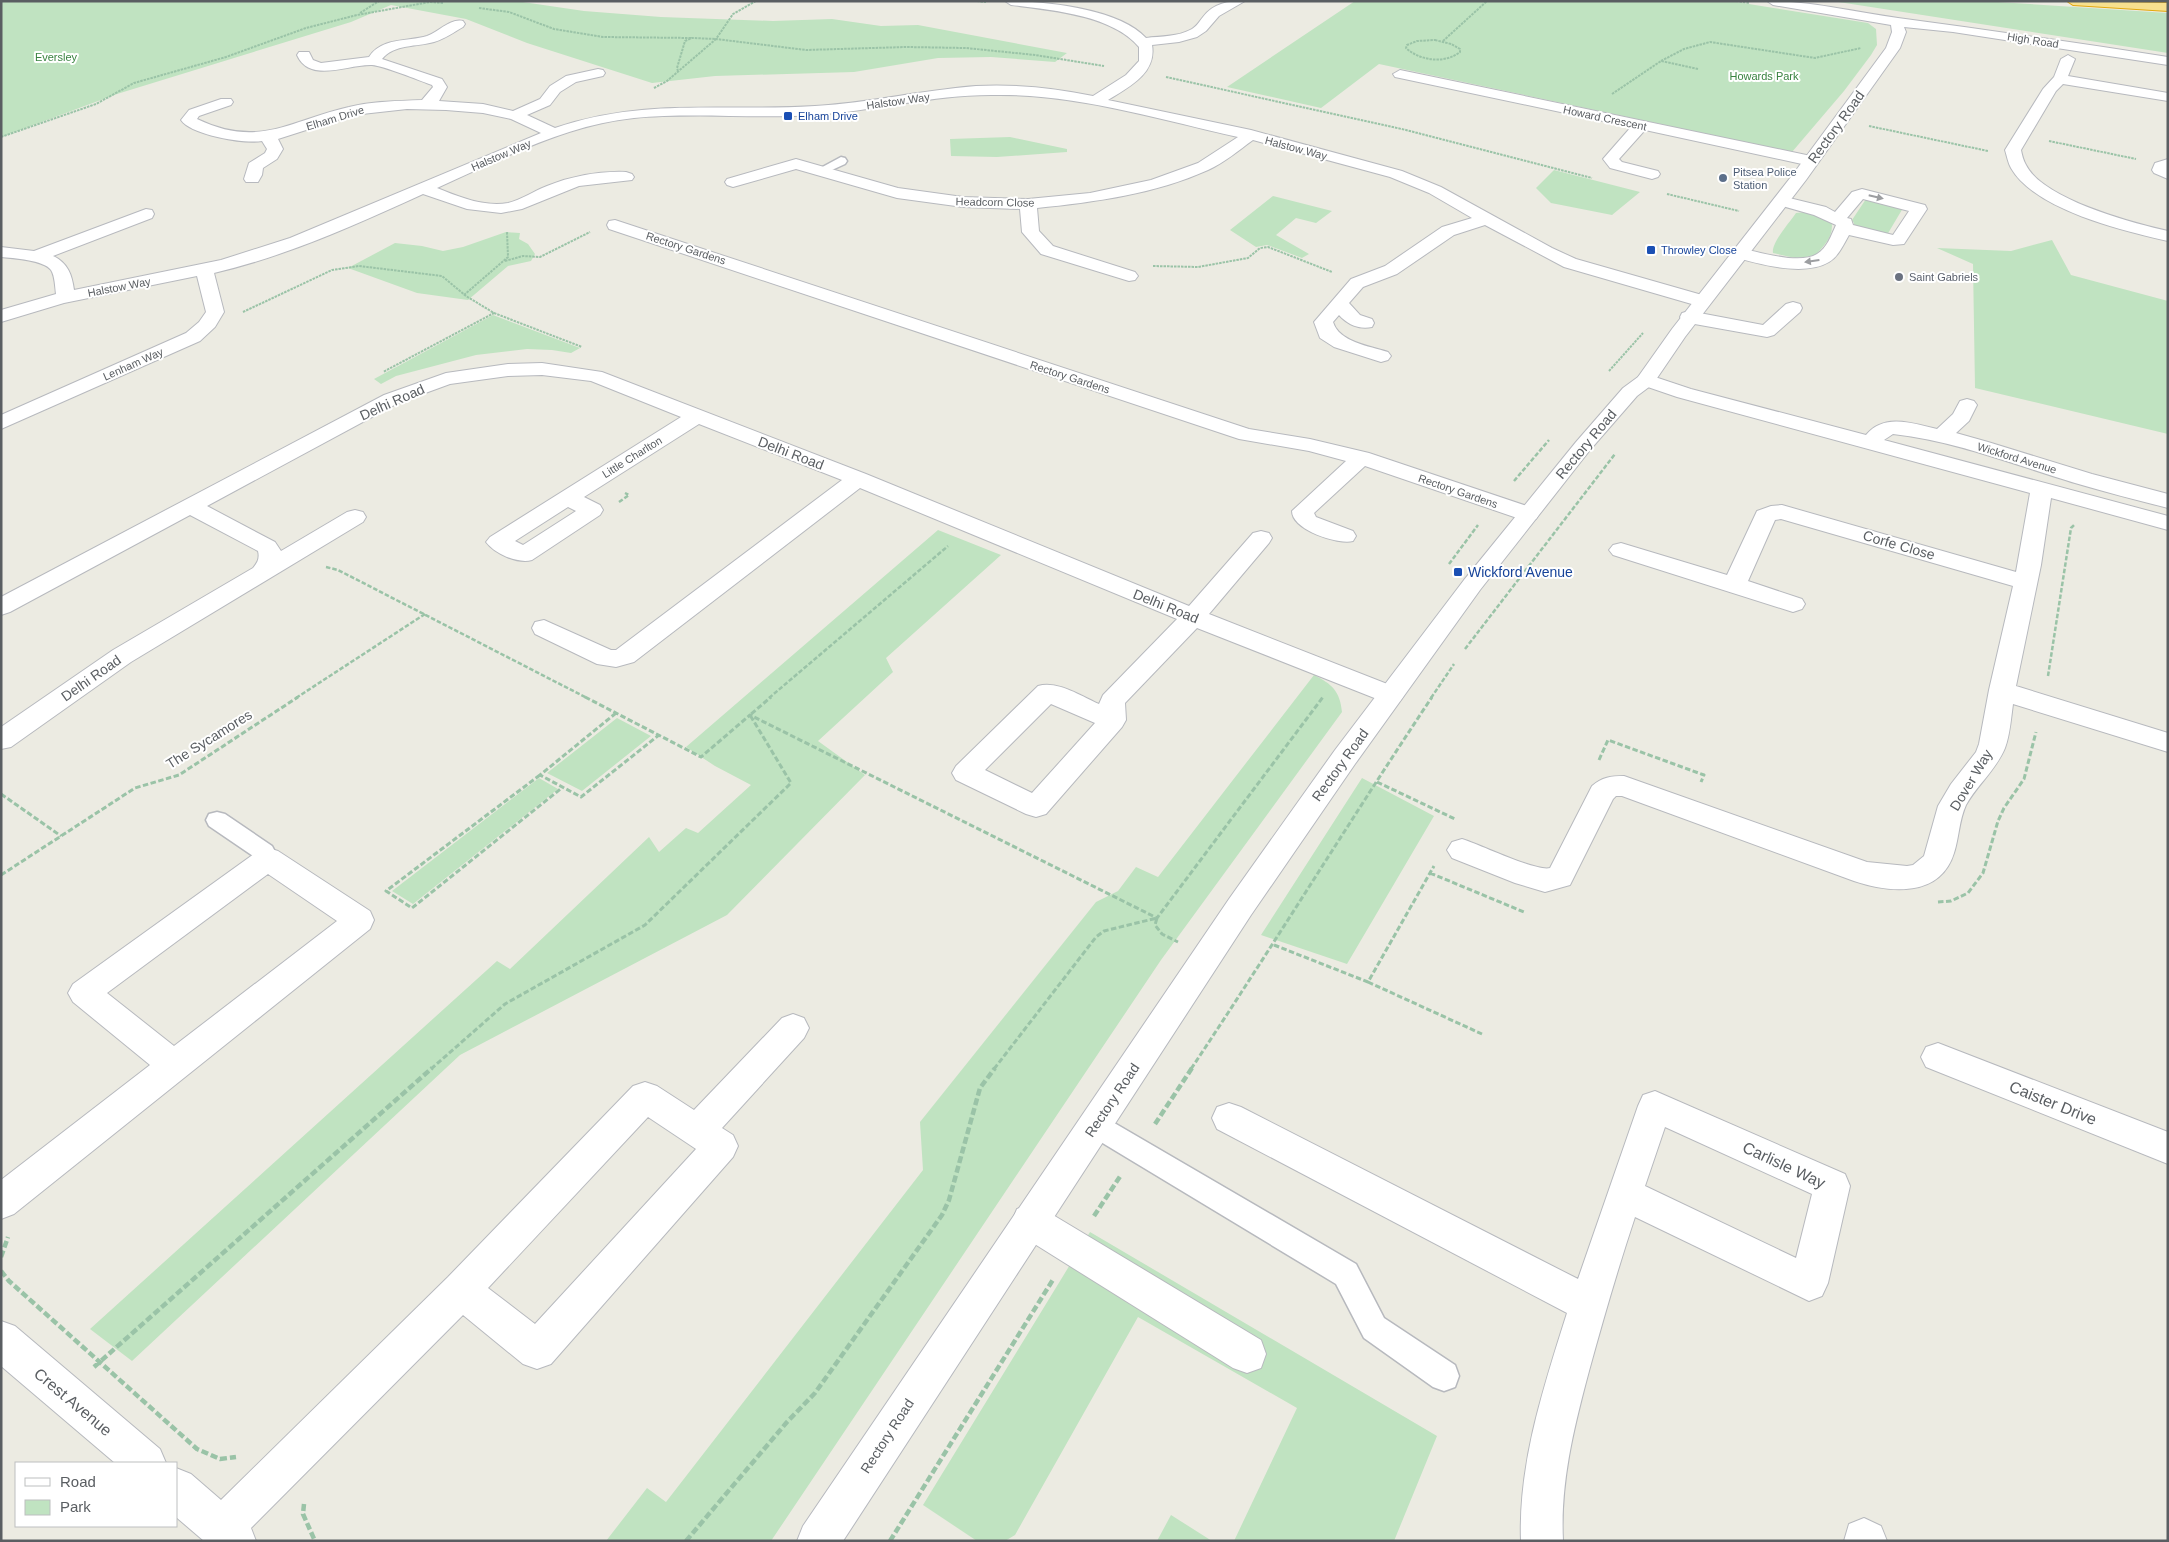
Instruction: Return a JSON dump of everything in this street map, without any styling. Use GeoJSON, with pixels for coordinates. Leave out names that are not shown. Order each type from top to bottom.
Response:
{"type":"FeatureCollection","features":[{"type":"Feature","properties":{"kind":"highway"},"geometry":{"type":"LineString","coordinates":[[2074,1],[2168,7]]}},
{"type":"Feature","properties":{"kind":"street"},"geometry":{"type":"LineString","coordinates":[[1011,1],[1100,18],[1121,26],[1144,42],[1148,54],[1146,62],[1138,72],[1096,101]]}},
{"type":"Feature","properties":{"kind":"street"},"geometry":{"type":"LineString","coordinates":[[1144,42],[1178,38],[1195,32],[1201,28],[1209,17],[1239,1]]}},
{"type":"Feature","properties":{"kind":"street","name":"High Road"},"geometry":{"type":"LineString","coordinates":[[1773,1],[1897,22],[1953,28],[2168,61]]}},
{"type":"Feature","properties":{"kind":"street","name":"Rectory Road"},"geometry":{"type":"LineString","coordinates":[[818,1541],[1240,907],[1345,757],[1472,585],[1583,446],[1624,398],[1638,384],[1646,380],[1689,317],[1769,218],[1893,48],[1899,32],[1897,22]]}},
{"type":"Feature","properties":{"kind":"street"},"geometry":{"type":"LineString","coordinates":[[374,61],[380,52],[385,49],[433,39],[458,24]]}},
{"type":"Feature","properties":{"kind":"street"},"geometry":{"type":"LineString","coordinates":[[304,55],[308,64],[312,67],[374,61],[437,82],[440,88],[437,94],[425,106]]}},
{"type":"Feature","properties":{"kind":"street"},"geometry":{"type":"LineString","coordinates":[[2068,59],[2060,79],[2050,89],[2013,150],[2017,166],[2032,182],[2061,200],[2116,223],[2168,236]]}},
{"type":"Feature","properties":{"kind":"street"},"geometry":{"type":"LineString","coordinates":[[515,115],[545,102],[555,89],[571,79],[598,73]]}},
{"type":"Feature","properties":{"kind":"street","name":"Howard Crescent"},"geometry":{"type":"LineString","coordinates":[[1400,74],[1811,161]]}},
{"type":"Feature","properties":{"kind":"street"},"geometry":{"type":"LineString","coordinates":[[2060,79],[2168,97]]}},
{"type":"Feature","properties":{"kind":"street","name":"Halstow Way"},"geometry":{"type":"LineString","coordinates":[[1,316],[66,298],[204,270],[282,248],[554,133],[601,119],[637,114],[845,108],[964,92],[1046,92],[1096,101],[1251,135],[1396,174],[1434,190],[1570,263],[1702,301]]}},
{"type":"Feature","properties":{"kind":"street","name":"Elham Drive"},"geometry":{"type":"LineString","coordinates":[[226,102],[194,113],[188,120],[231,136],[252,139],[287,134],[360,108],[465,107],[515,115],[554,133]]}},
{"type":"Feature","properties":{"kind":"street"},"geometry":{"type":"LineString","coordinates":[[1642,125],[1611,159],[1616,165],[1652,174]]}},
{"type":"Feature","properties":{"kind":"street","name":"Headcorn Close"},"geometry":{"type":"LineString","coordinates":[[733,182],[790,164],[796,164],[897,193],[963,202],[1028,204],[1090,198],[1155,184],[1204,166],[1251,135]]}},
{"type":"Feature","properties":{"kind":"street"},"geometry":{"type":"LineString","coordinates":[[252,179],[255,166],[271,156],[275,150],[270,143],[270,137]]}},
{"type":"Feature","properties":{"kind":"street"},"geometry":{"type":"LineString","coordinates":[[2168,164],[2161,166],[2160,170],[2168,174]]}},
{"type":"Feature","properties":{"kind":"street"},"geometry":{"type":"LineString","coordinates":[[423,188],[460,203],[484,207],[512,207],[560,186],[586,178],[605,175],[626,176]]}},
{"type":"Feature","properties":{"kind":"street"},"geometry":{"type":"LineString","coordinates":[[1740,253],[1781,262],[1820,261],[1839,238],[1840,223],[1820,211],[1781,200]]}},
{"type":"Feature","properties":{"kind":"street"},"geometry":{"type":"LineString","coordinates":[[1028,204],[1031,232],[1047,250],[1129,276]]}},
{"type":"Feature","properties":{"kind":"street"},"geometry":{"type":"LineString","coordinates":[[34,257],[146,214]]}},
{"type":"Feature","properties":{"kind":"street"},"geometry":{"type":"LineString","coordinates":[[1381,356],[1342,343],[1327,334],[1323,322],[1357,283],[1391,270],[1448,231],[1488,218]]}},
{"type":"Feature","properties":{"kind":"street","name":"Rectory Gardens"},"geometry":{"type":"LineString","coordinates":[[615,225],[1246,435],[1310,445],[1361,458],[1528,514]]}},
{"type":"Feature","properties":{"kind":"street"},"geometry":{"type":"LineString","coordinates":[[1,252],[51,261],[58,267],[66,298]]}},
{"type":"Feature","properties":{"kind":"street"},"geometry":{"type":"LineString","coordinates":[[204,270],[215,312],[213,319]]}},
{"type":"Feature","properties":{"kind":"street"},"geometry":{"type":"LineString","coordinates":[[1339,303],[1353,319],[1365,323]]}},
{"type":"Feature","properties":{"kind":"street"},"geometry":{"type":"LineString","coordinates":[[1689,317],[1767,331],[1793,308]]}},
{"type":"Feature","properties":{"kind":"street","name":"Lenham Way"},"geometry":{"type":"LineString","coordinates":[[1,423],[193,337],[213,319]]}},
{"type":"Feature","properties":{"kind":"street","name":"Delhi Road"},"geometry":{"type":"LineString","coordinates":[[1,607],[391,399],[446,379],[475,374],[542,368],[595,376],[858,479],[1193,617],[1391,695]]}},
{"type":"Feature","properties":{"kind":"street","name":"Wickford Avenue"},"geometry":{"type":"LineString","coordinates":[[1646,380],[1684,393],[2168,522]]}},
{"type":"Feature","properties":{"kind":"street"},"geometry":{"type":"LineString","coordinates":[[1942,435],[1962,417],[1967,405]]}},
{"type":"Feature","properties":{"kind":"street","name":"Little Charlton"},"geometry":{"type":"LineString","coordinates":[[566,498],[698,416]]}},
{"type":"Feature","properties":{"kind":"street","name":"Wickford Avenue"},"geometry":{"type":"LineString","coordinates":[[1871,443],[1880,432],[1890,427],[1908,428],[1942,435],[2084,479],[2168,501]]}},
{"type":"Feature","properties":{"kind":"street"},"geometry":{"type":"LineString","coordinates":[[1345,536],[1308,522],[1303,516],[1303,511],[1361,458]]}},
{"type":"Feature","properties":{"kind":"street"},"geometry":{"type":"LineString","coordinates":[[544,628],[606,658],[616,659],[625,656],[858,479]]}},
{"type":"Feature","properties":{"kind":"street","name":"Dover Way"},"geometry":{"type":"LineString","coordinates":[[1462,850],[1545,881],[1560,876],[1602,793],[1610,786],[1624,786],[1864,873],[1884,877],[1906,878],[1920,875],[1930,869],[1939,856],[1952,806],[1991,749],[2026,582],[2041,489]]}},
{"type":"Feature","properties":{"kind":"street"},"geometry":{"type":"LineString","coordinates":[[190,506],[267,547],[271,553],[271,560],[261,573]]}},
{"type":"Feature","properties":{"kind":"street","name":"Corfe Close"},"geometry":{"type":"LineString","coordinates":[[1734,585],[1765,516],[1771,513],[1782,512],[2026,582]]}},
{"type":"Feature","properties":{"kind":"street","name":"Delhi Road"},"geometry":{"type":"LineString","coordinates":[[1,740],[122,656],[355,517]]}},
{"type":"Feature","properties":{"kind":"street"},"geometry":{"type":"LineString","coordinates":[[1113,720],[1047,692],[966,773],[1036,807],[1113,720],[1112,701],[1193,617],[1261,538]]}},
{"type":"Feature","properties":{"kind":"street"},"geometry":{"type":"LineString","coordinates":[[1621,550],[1792,604]]}},
{"type":"Feature","properties":{"kind":"street"},"geometry":{"type":"LineString","coordinates":[[2002,691],[2168,743]]}},
{"type":"Feature","properties":{"kind":"street"},"geometry":{"type":"LineString","coordinates":[[1,1202],[175,1066],[359,920],[268,860],[84,993],[175,1066]]}},
{"type":"Feature","properties":{"kind":"street"},"geometry":{"type":"LineString","coordinates":[[697,1132],[793,1028]]}},
{"type":"Feature","properties":{"kind":"street","name":"Caister Drive"},"geometry":{"type":"LineString","coordinates":[[1938,1057],[2168,1148]]}},
{"type":"Feature","properties":{"kind":"street"},"geometry":{"type":"LineString","coordinates":[[178,1491],[230,1535],[461,1290],[645,1097],[720,1146],[537,1350],[461,1290]]}},
{"type":"Feature","properties":{"kind":"street","name":"Carlisle Way"},"geometry":{"type":"LineString","coordinates":[[1542,1541],[1544,1491],[1558,1411],[1589,1304],[1624,1194],[1655,1106],[1832,1186],[1809,1283],[1624,1194]]}},
{"type":"Feature","properties":{"kind":"street"},"geometry":{"type":"LineString","coordinates":[[1229,1118],[1589,1304]]}},
{"type":"Feature","properties":{"kind":"street"},"geometry":{"type":"LineString","coordinates":[[1030,1221],[1247,1354]]}},
{"type":"Feature","properties":{"kind":"street","name":"Crest Avenue"},"geometry":{"type":"LineString","coordinates":[[1,1340],[145,1462]]}},
{"type":"Feature","properties":{"kind":"lane"},"geometry":{"type":"LineString","coordinates":[[821,171],[841,161]]}},
{"type":"Feature","properties":{"kind":"lane"},"geometry":{"type":"LineString","coordinates":[[217,820],[264,852],[268,860]]}},
{"type":"Feature","properties":{"kind":"lane"},"geometry":{"type":"LineString","coordinates":[[1095,1125],[1346,1274],[1374,1328],[1444,1376]]}},
{"type":"Feature","properties":{"kind":"path"},"geometry":{"type":"LineString","coordinates":[[357,15],[379,1]]}},
{"type":"Feature","properties":{"kind":"path"},"geometry":{"type":"LineString","coordinates":[[692,38],[685,41],[677,68],[678,71],[716,39],[733,14],[756,1]]}},
{"type":"Feature","properties":{"kind":"path"},"geometry":{"type":"LineString","coordinates":[[1443,41],[1457,46],[1460,52],[1454,57],[1430,59],[1414,55],[1406,48],[1407,45],[1418,41],[1443,41],[1487,1]]}},
{"type":"Feature","properties":{"kind":"path"},"geometry":{"type":"LineString","coordinates":[[1,137],[96,104],[134,83],[226,57],[306,28],[357,15],[430,2],[448,4]]}},
{"type":"Feature","properties":{"kind":"path"},"geometry":{"type":"LineString","coordinates":[[477,8],[509,12],[554,29],[604,37],[716,39],[804,50],[834,51],[917,47],[989,49],[1054,56],[1108,66]]}},
{"type":"Feature","properties":{"kind":"path"},"geometry":{"type":"LineString","coordinates":[[1593,115],[1612,94],[1661,61],[1684,49],[1710,42],[1815,58],[1877,45],[1893,48]]}},
{"type":"Feature","properties":{"kind":"path"},"geometry":{"type":"LineString","coordinates":[[1661,61],[1698,69]]}},
{"type":"Feature","properties":{"kind":"path"},"geometry":{"type":"LineString","coordinates":[[1165,77],[1406,130],[1592,178]]}},
{"type":"Feature","properties":{"kind":"path"},"geometry":{"type":"LineString","coordinates":[[1861,124],[1988,151]]}},
{"type":"Feature","properties":{"kind":"path"},"geometry":{"type":"LineString","coordinates":[[2042,140],[2138,160],[2137,164]]}},
{"type":"Feature","properties":{"kind":"path"},"geometry":{"type":"LineString","coordinates":[[1665,193],[1769,218]]}},
{"type":"Feature","properties":{"kind":"path"},"geometry":{"type":"LineString","coordinates":[[464,295],[508,257],[510,252],[506,239],[508,229]]}},
{"type":"Feature","properties":{"kind":"path"},"geometry":{"type":"LineString","coordinates":[[1152,266],[1198,267],[1248,258],[1260,248],[1268,247],[1336,273]]}},
{"type":"Feature","properties":{"kind":"path"},"geometry":{"type":"LineString","coordinates":[[213,319],[244,311],[332,270],[359,266],[442,276],[464,295],[494,313],[584,348],[577,351]]}},
{"type":"Feature","properties":{"kind":"path"},"geometry":{"type":"LineString","coordinates":[[379,374],[494,313]]}},
{"type":"Feature","properties":{"kind":"path"},"geometry":{"type":"LineString","coordinates":[[1607,373],[1646,329]]}},
{"type":"Feature","properties":{"kind":"path"},"geometry":{"type":"LineString","coordinates":[[1510,485],[1549,440]]}},
{"type":"Feature","properties":{"kind":"path"},"geometry":{"type":"LineString","coordinates":[[1464,650],[1616,454]]}},
{"type":"Feature","properties":{"kind":"path"},"geometry":{"type":"LineString","coordinates":[[613,506],[629,495],[621,492]]}},
{"type":"Feature","properties":{"kind":"path"},"geometry":{"type":"LineString","coordinates":[[2047,678],[2071,528],[2077,522]]}},
{"type":"Feature","properties":{"kind":"path"},"geometry":{"type":"LineString","coordinates":[[1443,571],[1478,525]]}},
{"type":"Feature","properties":{"kind":"path"},"geometry":{"type":"LineString","coordinates":[[323,566],[338,570],[701,757],[949,545]]}},
{"type":"Feature","properties":{"kind":"path","name":"The Sycamores"},"geometry":{"type":"LineString","coordinates":[[1,875],[135,788],[179,775],[425,614]]}},
{"type":"Feature","properties":{"kind":"path"},"geometry":{"type":"LineString","coordinates":[[890,1541],[1073,1248],[1274,945],[1356,812],[1458,657]]}},
{"type":"Feature","properties":{"kind":"path"},"geometry":{"type":"LineString","coordinates":[[563,787],[412,908],[386,891],[617,713]]}},
{"type":"Feature","properties":{"kind":"path"},"geometry":{"type":"LineString","coordinates":[[63,1394],[505,1004],[645,925],[791,784],[750,714]]}},
{"type":"Feature","properties":{"kind":"path"},"geometry":{"type":"LineString","coordinates":[[540,774],[581,797],[659,735]]}},
{"type":"Feature","properties":{"kind":"path"},"geometry":{"type":"LineString","coordinates":[[1595,767],[1608,740],[1704,775],[1701,783]]}},
{"type":"Feature","properties":{"kind":"path"},"geometry":{"type":"LineString","coordinates":[[1376,782],[1460,821]]}},
{"type":"Feature","properties":{"kind":"path"},"geometry":{"type":"LineString","coordinates":[[1,794],[61,836]]}},
{"type":"Feature","properties":{"kind":"path"},"geometry":{"type":"LineString","coordinates":[[1368,982],[1435,864]]}},
{"type":"Feature","properties":{"kind":"path"},"geometry":{"type":"LineString","coordinates":[[1430,873],[1524,912]]}},
{"type":"Feature","properties":{"kind":"path"},"geometry":{"type":"LineString","coordinates":[[686,1541],[787,1422],[815,1393],[942,1215],[949,1200],[980,1088],[1096,937],[1104,931],[1157,918],[1155,925],[1162,934],[1179,942]]}},
{"type":"Feature","properties":{"kind":"path"},"geometry":{"type":"LineString","coordinates":[[1274,945],[1368,982],[1482,1034]]}},
{"type":"Feature","properties":{"kind":"path"},"geometry":{"type":"LineString","coordinates":[[1,1258],[8,1237]]}},
{"type":"Feature","properties":{"kind":"path"},"geometry":{"type":"LineString","coordinates":[[1,1271],[9,1281],[197,1449],[220,1459],[241,1456]]}},
{"type":"Feature","properties":{"kind":"green space","name":"Eversley"},"geometry":{"type":"Polygon","coordinates":[[[1,1],[516,1],[584,11],[661,17],[773,21],[832,19],[881,26],[918,25],[1067,53],[1055,62],[991,57],[938,58],[854,72],[715,76],[652,83],[527,43],[466,19],[391,5],[351,22],[117,94],[1,137],[1,1]]]}},
{"type":"Feature","properties":{"kind":"green space","name":"Howards Park"},"geometry":{"type":"Polygon","coordinates":[[[1355,1],[1730,1],[1868,23],[1876,29],[1877,45],[1844,91],[1792,152],[1379,64],[1321,108],[1227,87],[1355,1]]]}},
{"type":"Feature","properties":{"kind":"green space"},"geometry":{"type":"Polygon","coordinates":[[[1832,1],[1982,1],[2168,13],[2168,53],[1832,1]]]}},
{"type":"Feature","properties":{"kind":"green space"},"geometry":{"type":"Polygon","coordinates":[[[1010,137],[1067,149],[1067,152],[997,157],[951,156],[950,139],[1010,137]]]}},
{"type":"Feature","properties":{"kind":"green space"},"geometry":{"type":"Polygon","coordinates":[[[1554,170],[1640,192],[1612,215],[1551,203],[1536,188],[1554,170]]]}},
{"type":"Feature","properties":{"kind":"green space"},"geometry":{"type":"Polygon","coordinates":[[[1273,196],[1332,211],[1316,223],[1296,218],[1276,235],[1309,254],[1302,258],[1267,245],[1256,247],[1230,230],[1273,196]]]}},
{"type":"Feature","properties":{"kind":"green space"},"geometry":{"type":"Polygon","coordinates":[[[1866,199],[1903,208],[1887,235],[1854,227],[1852,220],[1866,199]]]}},
{"type":"Feature","properties":{"kind":"green space"},"geometry":{"type":"Polygon","coordinates":[[[1815,211],[1831,218],[1832,230],[1829,239],[1815,256],[1795,258],[1773,253],[1778,238],[1796,213],[1815,211]]]}},
{"type":"Feature","properties":{"kind":"green space"},"geometry":{"type":"Polygon","coordinates":[[[506,232],[520,233],[519,239],[528,244],[535,254],[531,261],[508,266],[468,300],[417,293],[348,268],[395,243],[443,251],[463,247],[506,232]]]}},
{"type":"Feature","properties":{"kind":"green space"},"geometry":{"type":"Polygon","coordinates":[[[2052,240],[2071,275],[2168,301],[2168,434],[1975,388],[1973,264],[1937,248],[2011,251],[2052,240]]]}},
{"type":"Feature","properties":{"kind":"green space"},"geometry":{"type":"Polygon","coordinates":[[[493,315],[580,348],[571,353],[527,349],[476,355],[396,376],[381,384],[374,379],[493,315]]]}},
{"type":"Feature","properties":{"kind":"green space"},"geometry":{"type":"Polygon","coordinates":[[[938,530],[1001,555],[886,658],[893,672],[818,741],[865,775],[727,915],[460,1055],[132,1361],[90,1329],[497,961],[510,969],[649,837],[659,852],[686,828],[698,833],[751,785],[715,766],[686,747],[938,530]]]}},
{"type":"Feature","properties":{"kind":"green space"},"geometry":{"type":"Polygon","coordinates":[[[1314,675],[1334,689],[1337,693],[1342,712],[1161,960],[771,1541],[606,1541],[647,1488],[666,1502],[923,1170],[920,1122],[1096,902],[1118,891],[1136,867],[1158,877],[1314,675]]]}},
{"type":"Feature","properties":{"kind":"green space"},"geometry":{"type":"Polygon","coordinates":[[[617,718],[651,736],[582,791],[547,773],[617,718]]]}},
{"type":"Feature","properties":{"kind":"green space"},"geometry":{"type":"Polygon","coordinates":[[[539,778],[558,789],[413,904],[392,891],[539,778]]]}},
{"type":"Feature","properties":{"kind":"green space"},"geometry":{"type":"Polygon","coordinates":[[[1362,778],[1434,816],[1347,964],[1261,935],[1362,778]]]}},
{"type":"Feature","properties":{"kind":"green space"},"geometry":{"type":"Polygon","coordinates":[[[1090,1232],[1437,1436],[1394,1541],[1234,1541],[1297,1408],[1138,1317],[1015,1535],[1005,1541],[977,1541],[923,1505],[1090,1232]]]}},
{"type":"Feature","properties":{"kind":"green space"},"geometry":{"type":"Polygon","coordinates":[[[1171,1515],[1212,1541],[1157,1541],[1171,1515]]]}},
{"type":"Feature","properties":{"kind":"place","name":"Elham Drive"},"geometry":{"type":"Point","coordinates":[788,116]}},
{"type":"Feature","properties":{"kind":"place","name":"Pitsea Police Station"},"geometry":{"type":"Point","coordinates":[1723,178]}},
{"type":"Feature","properties":{"kind":"place","name":"Throwley Close"},"geometry":{"type":"Point","coordinates":[1651,250]}},
{"type":"Feature","properties":{"kind":"place","name":"Saint Gabriels"},"geometry":{"type":"Point","coordinates":[1899,277]}},
{"type":"Feature","properties":{"kind":"place","name":"Wickford Avenue"},"geometry":{"type":"Point","coordinates":[1458,572]}}]}
